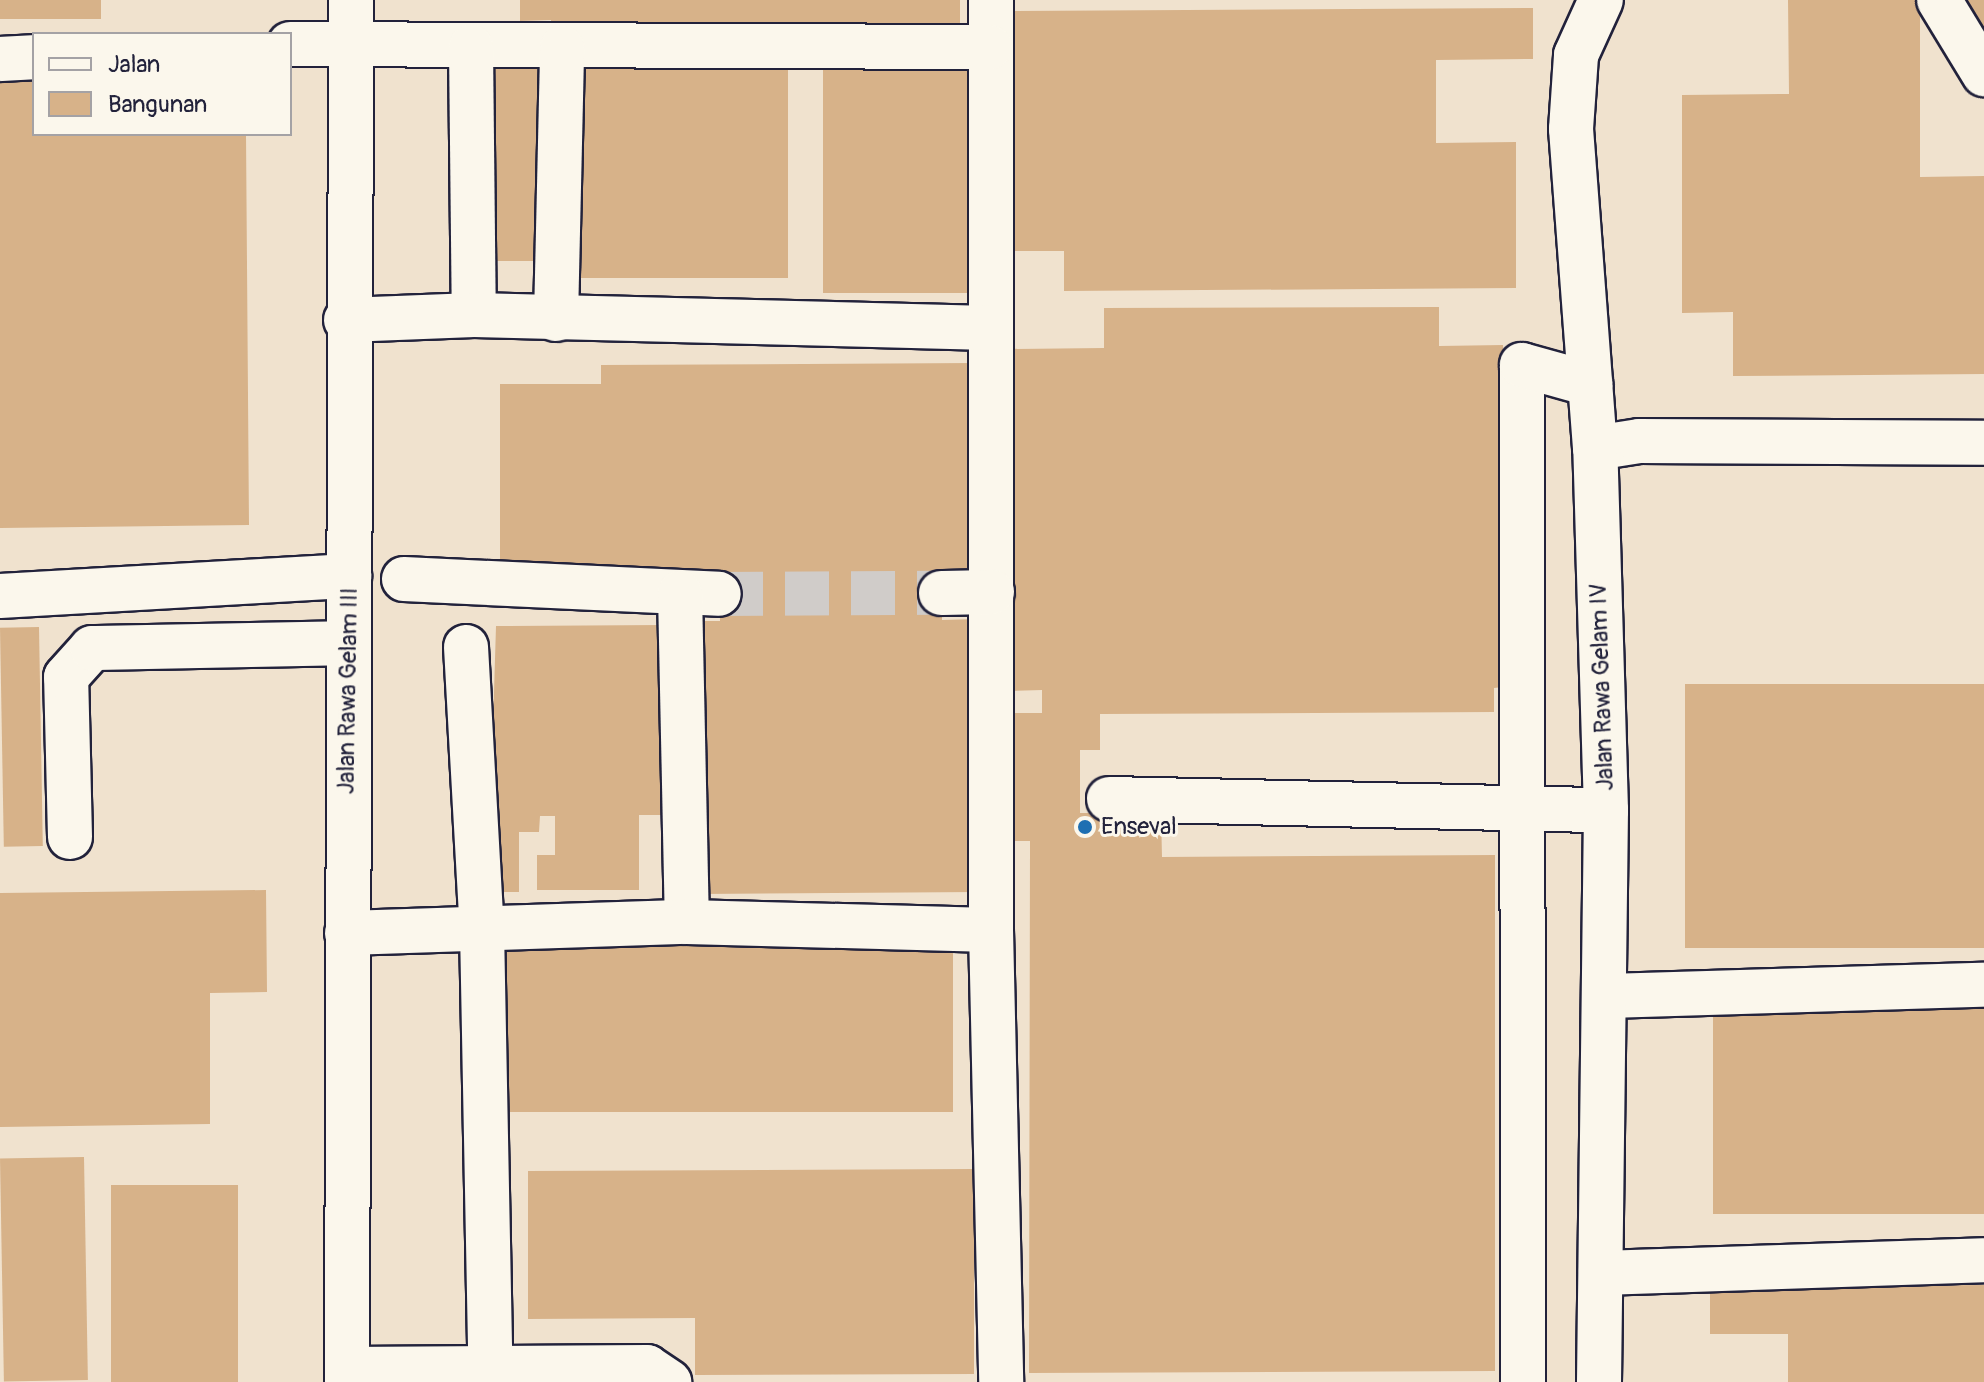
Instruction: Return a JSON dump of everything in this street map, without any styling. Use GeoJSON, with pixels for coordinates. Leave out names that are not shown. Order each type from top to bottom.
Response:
{"type":"FeatureCollection","features":[{"type":"Feature","properties":{"kind":"street","name":"Jalan Rawa Gelam III"},"geometry":{"type":"LineString","coordinates":[[347,1375],[345,643],[349,576],[346,320],[351,0]]}},
{"type":"Feature","properties":{"kind":"street"},"geometry":{"type":"LineString","coordinates":[[991,0],[991,930],[1001,1382]]}},
{"type":"Feature","properties":{"kind":"street"},"geometry":{"type":"LineString","coordinates":[[1939,0],[1984,74]]}},
{"type":"Feature","properties":{"kind":"street","name":"Jalan Rawa Gelam IV"},"geometry":{"type":"LineString","coordinates":[[1591,2],[1576,55],[1571,129],[1595,448],[1606,810],[1599,1382]]}},
{"type":"Feature","properties":{"kind":"street"},"geometry":{"type":"LineString","coordinates":[[292,44],[562,48],[990,47]]}},
{"type":"Feature","properties":{"kind":"street"},"geometry":{"type":"LineString","coordinates":[[471,47],[474,315]]}},
{"type":"Feature","properties":{"kind":"street"},"geometry":{"type":"LineString","coordinates":[[556,319],[562,48]]}},
{"type":"Feature","properties":{"kind":"street"},"geometry":{"type":"LineString","coordinates":[[0,59],[32,57]]}},
{"type":"Feature","properties":{"kind":"street"},"geometry":{"type":"LineString","coordinates":[[346,320],[474,315],[990,328]]}},
{"type":"Feature","properties":{"kind":"street"},"geometry":{"type":"LineString","coordinates":[[1523,1382],[1517,805],[1522,365],[1590,384]]}},
{"type":"Feature","properties":{"kind":"street"},"geometry":{"type":"LineString","coordinates":[[1595,448],[1639,441],[1984,443]]}},
{"type":"Feature","properties":{"kind":"street"},"geometry":{"type":"LineString","coordinates":[[0,596],[349,576]]}},
{"type":"Feature","properties":{"kind":"street"},"geometry":{"type":"LineString","coordinates":[[404,579],[700,594],[687,922]]}},
{"type":"Feature","properties":{"kind":"street"},"geometry":{"type":"LineString","coordinates":[[941,593],[992,592]]}},
{"type":"Feature","properties":{"kind":"street"},"geometry":{"type":"LineString","coordinates":[[70,837],[66,677],[92,648],[345,643]]}},
{"type":"Feature","properties":{"kind":"street"},"geometry":{"type":"LineString","coordinates":[[466,647],[482,929],[490,1363]]}},
{"type":"Feature","properties":{"kind":"street"},"geometry":{"type":"LineString","coordinates":[[1109,799],[1517,805],[1606,810]]}},
{"type":"Feature","properties":{"kind":"street"},"geometry":{"type":"LineString","coordinates":[[347,933],[687,922],[991,930]]}},
{"type":"Feature","properties":{"kind":"street"},"geometry":{"type":"LineString","coordinates":[[1605,996],[1984,985]]}},
{"type":"Feature","properties":{"kind":"street"},"geometry":{"type":"LineString","coordinates":[[1601,1273],[1984,1260]]}},
{"type":"Feature","properties":{"kind":"street"},"geometry":{"type":"LineString","coordinates":[[347,1375],[490,1363],[647,1367],[669,1382]]}},
{"type":"Feature","properties":{"kind":"shaded area"},"geometry":{"type":"Polygon","coordinates":[[[0,0],[1984,0],[1984,1382],[0,1382],[0,0]]]}},
{"type":"Feature","properties":{"kind":"building"},"geometry":{"type":"Polygon","coordinates":[[[0,0],[101,0],[101,19],[0,19],[0,0]]]}},
{"type":"Feature","properties":{"kind":"building"},"geometry":{"type":"Polygon","coordinates":[[[520,0],[960,0],[960,37],[551,40],[551,20],[520,21],[520,0]]]}},
{"type":"Feature","properties":{"kind":"building"},"geometry":{"type":"Polygon","coordinates":[[[1788,0],[1920,0],[1920,177],[1984,176],[1984,374],[1733,376],[1733,312],[1682,313],[1682,95],[1789,94],[1788,0]]]}},
{"type":"Feature","properties":{"kind":"building"},"geometry":{"type":"Polygon","coordinates":[[[1953,0],[1984,0],[1984,55],[1953,0]]]}},
{"type":"Feature","properties":{"kind":"building"},"geometry":{"type":"Polygon","coordinates":[[[1533,8],[1533,59],[1436,60],[1436,143],[1516,142],[1516,288],[1064,291],[1064,251],[1007,251],[1007,11],[1533,8]]]}},
{"type":"Feature","properties":{"kind":"building"},"geometry":{"type":"Polygon","coordinates":[[[823,54],[985,54],[985,293],[823,293],[823,54]]]}},
{"type":"Feature","properties":{"kind":"building"},"geometry":{"type":"Polygon","coordinates":[[[576,60],[788,60],[788,278],[576,278],[576,60]]]}},
{"type":"Feature","properties":{"kind":"building"},"geometry":{"type":"Polygon","coordinates":[[[484,67],[544,67],[544,261],[484,261],[484,67]]]}},
{"type":"Feature","properties":{"kind":"building"},"geometry":{"type":"Polygon","coordinates":[[[32,71],[32,136],[246,136],[249,525],[0,528],[0,72],[32,71]]]}},
{"type":"Feature","properties":{"kind":"building","name":"Enseval"},"geometry":{"type":"Polygon","coordinates":[[[1439,307],[1439,346],[1503,345],[1503,687],[1494,688],[1494,712],[1100,714],[1100,750],[1080,750],[1080,813],[1161,813],[1162,857],[1495,855],[1495,1371],[1029,1373],[1030,841],[1008,841],[1008,713],[1042,713],[1042,690],[1004,691],[1005,349],[1104,348],[1104,308],[1439,307]]]}},
{"type":"Feature","properties":{"kind":"building"},"geometry":{"type":"Polygon","coordinates":[[[974,363],[974,578],[942,578],[942,620],[978,619],[978,892],[699,894],[699,621],[720,621],[719,594],[500,572],[500,384],[601,384],[601,365],[974,363]]]}},
{"type":"Feature","properties":{"kind":"building"},"geometry":{"type":"Polygon","coordinates":[[[662,625],[662,815],[639,815],[639,890],[537,890],[537,855],[555,855],[555,816],[540,816],[539,832],[519,832],[519,892],[488,892],[496,626],[662,625]]]}},
{"type":"Feature","properties":{"kind":"building"},"geometry":{"type":"Polygon","coordinates":[[[39,627],[43,846],[4,847],[0,628],[39,627]]]}},
{"type":"Feature","properties":{"kind":"building"},"geometry":{"type":"Polygon","coordinates":[[[1685,684],[1984,684],[1984,948],[1685,948],[1685,684]]]}},
{"type":"Feature","properties":{"kind":"building"},"geometry":{"type":"Polygon","coordinates":[[[266,890],[267,992],[210,993],[210,1124],[0,1127],[0,893],[266,890]]]}},
{"type":"Feature","properties":{"kind":"building"},"geometry":{"type":"Polygon","coordinates":[[[494,938],[953,938],[953,1112],[494,1112],[494,938]]]}},
{"type":"Feature","properties":{"kind":"building"},"geometry":{"type":"Polygon","coordinates":[[[1713,999],[1984,999],[1984,1214],[1713,1214],[1713,999]]]}},
{"type":"Feature","properties":{"kind":"building"},"geometry":{"type":"Polygon","coordinates":[[[84,1157],[88,1380],[4,1381],[0,1158],[84,1157]]]}},
{"type":"Feature","properties":{"kind":"building"},"geometry":{"type":"Polygon","coordinates":[[[974,1169],[974,1374],[695,1375],[695,1318],[528,1319],[528,1171],[974,1169]]]}},
{"type":"Feature","properties":{"kind":"building"},"geometry":{"type":"Polygon","coordinates":[[[111,1185],[238,1185],[238,1382],[111,1382],[111,1185]]]}},
{"type":"Feature","properties":{"kind":"building"},"geometry":{"type":"Polygon","coordinates":[[[1984,1285],[1984,1382],[1788,1382],[1788,1334],[1710,1334],[1710,1287],[1984,1285]]]}},
{"type":"Feature","properties":{"kind":"tunnel"},"geometry":{"type":"LineString","coordinates":[[719,594],[941,593]]}},
{"type":"Feature","properties":{"kind":"place","name":"Enseval"},"geometry":{"type":"Point","coordinates":[1085,827]}}]}
